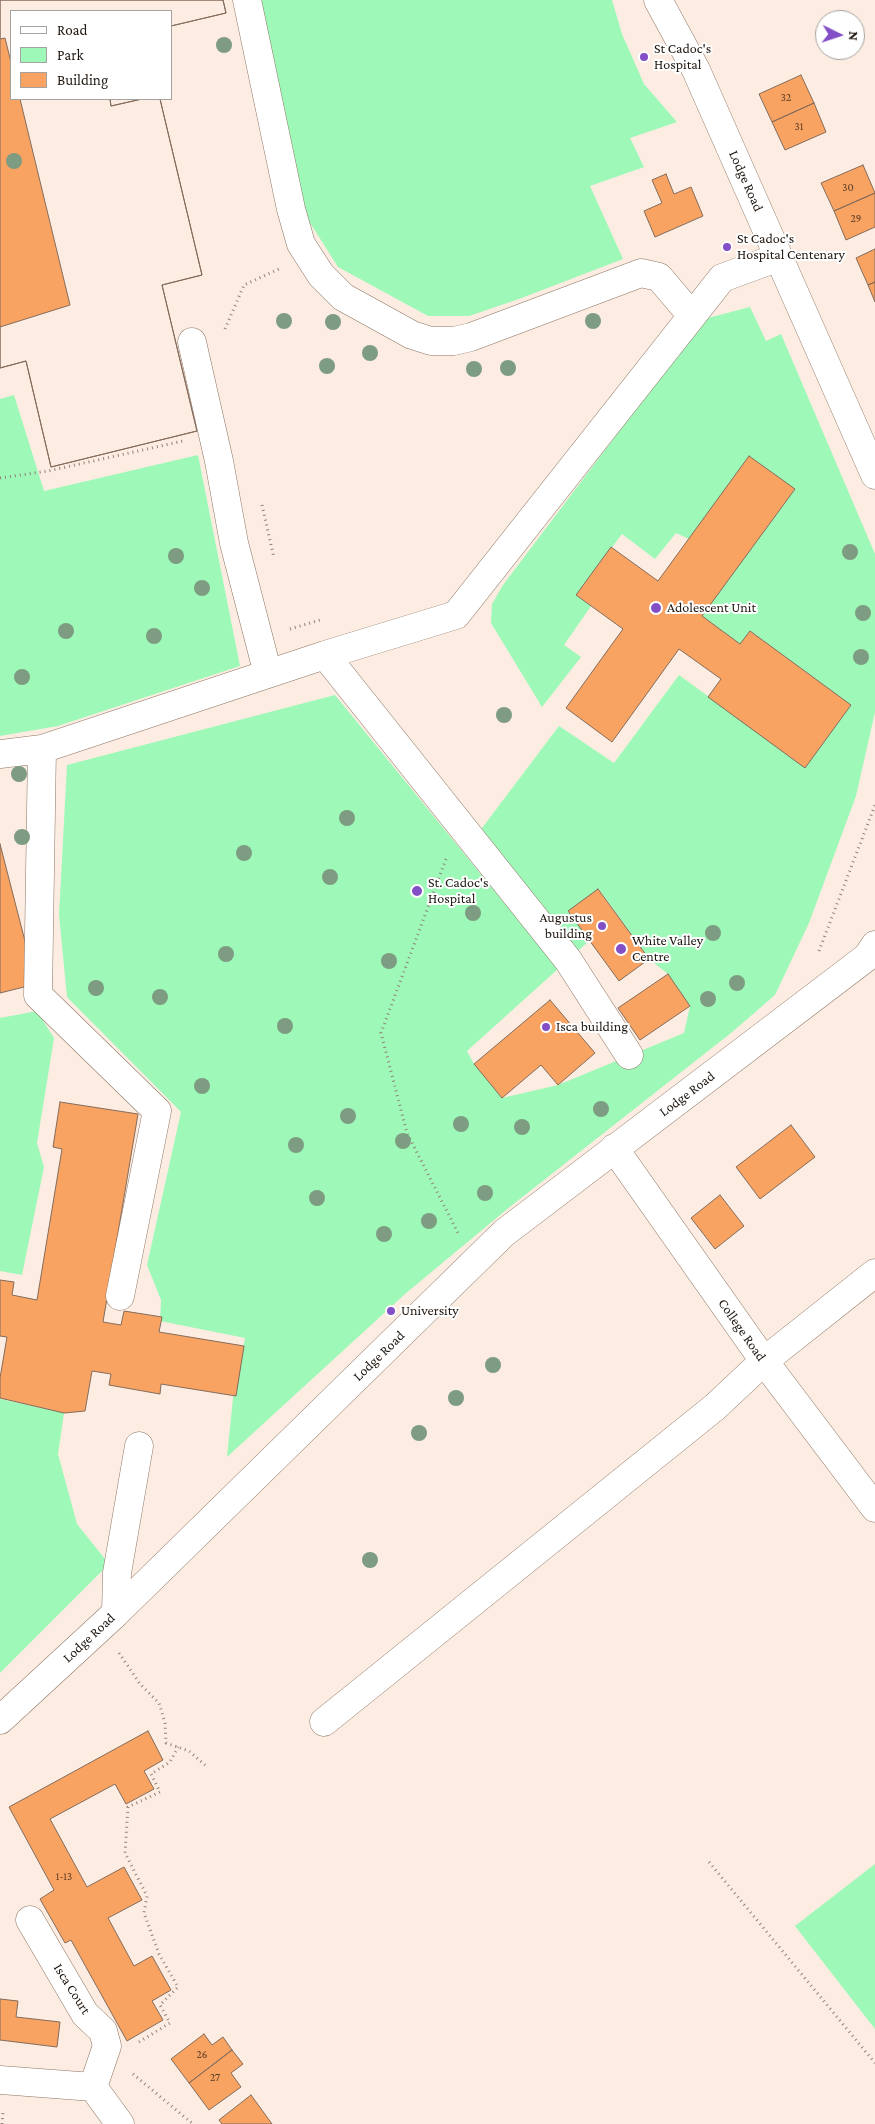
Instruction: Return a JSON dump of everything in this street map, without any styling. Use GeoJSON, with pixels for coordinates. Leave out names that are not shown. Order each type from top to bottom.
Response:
{"type":"FeatureCollection","features":[{"type":"Feature","properties":{"kind":"street"},"geometry":{"type":"LineString","coordinates":[[247,0],[291,208],[301,244],[321,276],[343,298],[412,335],[432,341],[454,341],[470,337],[641,273],[659,278],[692,316]]}},
{"type":"Feature","properties":{"kind":"street","name":"Lodge Road"},"geometry":{"type":"LineString","coordinates":[[658,0],[696,70],[875,474]]}},
{"type":"Feature","properties":{"kind":"street"},"geometry":{"type":"LineString","coordinates":[[0,754],[42,750],[325,655],[456,615],[722,278],[779,257]]}},
{"type":"Feature","properties":{"kind":"street"},"geometry":{"type":"LineString","coordinates":[[192,342],[234,543],[268,674]]}},
{"type":"Feature","properties":{"kind":"street"},"geometry":{"type":"LineString","coordinates":[[325,655],[568,960],[629,1055]]}},
{"type":"Feature","properties":{"kind":"street"},"geometry":{"type":"LineString","coordinates":[[42,750],[38,995],[157,1111],[120,1296]]}},
{"type":"Feature","properties":{"kind":"street","name":"Lodge Road"},"geometry":{"type":"LineString","coordinates":[[0,1720],[116,1613],[504,1234],[614,1148],[867,957],[875,945]]}},
{"type":"Feature","properties":{"kind":"street","name":"College Road"},"geometry":{"type":"LineString","coordinates":[[614,1148],[764,1361],[875,1508]]}},
{"type":"Feature","properties":{"kind":"street"},"geometry":{"type":"LineString","coordinates":[[324,1722],[715,1407],[764,1361],[875,1274]]}},
{"type":"Feature","properties":{"kind":"street"},"geometry":{"type":"LineString","coordinates":[[116,1613],[117,1574],[139,1446]]}},
{"type":"Feature","properties":{"kind":"street","name":"Isca Court"},"geometry":{"type":"LineString","coordinates":[[30,1920],[85,2014],[103,2031],[107,2046],[98,2074]]}},
{"type":"Feature","properties":{"kind":"street"},"geometry":{"type":"LineString","coordinates":[[0,2080],[98,2074],[120,2124]]}},
{"type":"Feature","properties":{"kind":"path"},"geometry":{"type":"LineString","coordinates":[[227,338],[225,329],[244,285],[280,268],[301,244]]}},
{"type":"Feature","properties":{"kind":"path"},"geometry":{"type":"LineString","coordinates":[[192,342],[225,329]]}},
{"type":"Feature","properties":{"kind":"path"},"geometry":{"type":"LineString","coordinates":[[0,478],[48,471],[212,434]]}},
{"type":"Feature","properties":{"kind":"path"},"geometry":{"type":"LineString","coordinates":[[262,503],[274,561]]}},
{"type":"Feature","properties":{"kind":"path"},"geometry":{"type":"LineString","coordinates":[[287,619],[289,629],[327,618]]}},
{"type":"Feature","properties":{"kind":"path"},"geometry":{"type":"LineString","coordinates":[[816,957],[875,805]]}},
{"type":"Feature","properties":{"kind":"path"},"geometry":{"type":"LineString","coordinates":[[460,823],[381,1033],[407,1132],[460,1236]]}},
{"type":"Feature","properties":{"kind":"path"},"geometry":{"type":"LineString","coordinates":[[114,1645],[140,1684],[159,1703],[165,1723],[166,1743],[189,1751],[206,1766]]}},
{"type":"Feature","properties":{"kind":"path"},"geometry":{"type":"LineString","coordinates":[[98,2074],[170,2023],[160,2005],[178,1987],[159,1954],[144,1913],[147,1896],[125,1853],[128,1807],[160,1792],[150,1774],[170,1762],[178,1747]]}},
{"type":"Feature","properties":{"kind":"path"},"geometry":{"type":"LineString","coordinates":[[709,1862],[875,2063]]}},
{"type":"Feature","properties":{"kind":"path"},"geometry":{"type":"LineString","coordinates":[[132,2073],[193,2124]]}},
{"type":"Feature","properties":{"kind":"green space"},"geometry":{"type":"Polygon","coordinates":[[[258,0],[612,0],[622,34],[644,84],[677,122],[630,138],[644,167],[590,186],[623,259],[469,316],[428,316],[338,267],[307,218],[293,165],[258,0]]]}},
{"type":"Feature","properties":{"kind":"green space"},"geometry":{"type":"Polygon","coordinates":[[[750,307],[766,341],[781,334],[875,554],[875,712],[856,796],[809,923],[775,995],[731,1033],[511,1206],[405,1294],[227,1457],[233,1398],[245,1338],[160,1321],[161,1300],[147,1265],[181,1112],[67,997],[59,915],[67,765],[335,695],[558,969],[467,1051],[474,1064],[502,1098],[558,1085],[684,1033],[690,1006],[668,974],[649,959],[599,889],[590,940],[568,960],[473,840],[559,726],[614,763],[679,675],[805,767],[851,705],[750,631],[740,644],[702,616],[795,489],[749,456],[689,539],[676,533],[655,559],[622,534],[576,595],[591,606],[564,645],[581,657],[542,707],[491,623],[492,604],[503,585],[704,319],[750,307]]]}},
{"type":"Feature","properties":{"kind":"green space"},"geometry":{"type":"Polygon","coordinates":[[[14,395],[44,491],[198,455],[240,666],[58,726],[0,736],[0,399],[14,395]]]}},
{"type":"Feature","properties":{"kind":"green space"},"geometry":{"type":"Polygon","coordinates":[[[37,1011],[54,1038],[37,1143],[44,1167],[22,1275],[0,1271],[0,1018],[37,1011]]]}},
{"type":"Feature","properties":{"kind":"green space"},"geometry":{"type":"Polygon","coordinates":[[[0,1399],[64,1413],[58,1454],[77,1524],[109,1564],[0,1673],[0,1399]]]}},
{"type":"Feature","properties":{"kind":"green space"},"geometry":{"type":"Polygon","coordinates":[[[875,1864],[875,2029],[795,1926],[875,1864]]]}},
{"type":"Feature","properties":{"kind":"building"},"geometry":{"type":"Polygon","coordinates":[[[0,0],[223,0],[226,13],[172,26],[172,10],[10,10],[10,58],[5,38],[0,39],[0,0]]]}},
{"type":"Feature","properties":{"kind":"building"},"geometry":{"type":"Polygon","coordinates":[[[0,0],[223,0],[226,13],[172,26],[172,10],[10,10],[10,100],[110,100],[111,106],[138,100],[160,100],[202,275],[162,285],[197,431],[51,467],[26,361],[0,368],[0,0]]]}},
{"type":"Feature","properties":{"kind":"building"},"geometry":{"type":"Polygon","coordinates":[[[801,75],[814,103],[772,122],[759,94],[801,75]]]}},
{"type":"Feature","properties":{"kind":"building"},"geometry":{"type":"Polygon","coordinates":[[[20,100],[110,100],[111,106],[138,100],[160,100],[202,275],[162,285],[197,431],[51,467],[26,361],[0,368],[0,327],[70,305],[20,100]]]}},
{"type":"Feature","properties":{"kind":"building"},"geometry":{"type":"Polygon","coordinates":[[[814,103],[826,132],[785,150],[772,122],[814,103]]]}},
{"type":"Feature","properties":{"kind":"building"},"geometry":{"type":"Polygon","coordinates":[[[863,165],[875,193],[834,211],[821,183],[863,165]]]}},
{"type":"Feature","properties":{"kind":"building"},"geometry":{"type":"Polygon","coordinates":[[[666,174],[674,194],[691,187],[703,216],[655,237],[644,211],[662,203],[652,180],[666,174]]]}},
{"type":"Feature","properties":{"kind":"building"},"geometry":{"type":"Polygon","coordinates":[[[875,193],[875,227],[846,240],[834,211],[875,193]]]}},
{"type":"Feature","properties":{"kind":"building"},"geometry":{"type":"Polygon","coordinates":[[[875,249],[875,282],[868,285],[856,258],[875,249]]]}},
{"type":"Feature","properties":{"kind":"building"},"geometry":{"type":"Polygon","coordinates":[[[875,282],[875,302],[868,285],[875,282]]]}},
{"type":"Feature","properties":{"kind":"building"},"geometry":{"type":"Polygon","coordinates":[[[749,456],[795,489],[702,616],[740,644],[750,631],[851,705],[805,768],[708,697],[721,679],[679,649],[612,742],[566,708],[623,629],[576,595],[611,547],[658,581],[749,456]]]}},
{"type":"Feature","properties":{"kind":"building"},"geometry":{"type":"Polygon","coordinates":[[[0,844],[36,984],[0,993],[0,844]]]}},
{"type":"Feature","properties":{"kind":"building","name":"Augustus building"},"geometry":{"type":"Polygon","coordinates":[[[598,889],[649,959],[619,981],[568,911],[598,889]]]}},
{"type":"Feature","properties":{"kind":"building"},"geometry":{"type":"Polygon","coordinates":[[[668,974],[690,1006],[640,1040],[618,1008],[668,974]]]}},
{"type":"Feature","properties":{"kind":"building","name":"Isca building"},"geometry":{"type":"Polygon","coordinates":[[[550,1000],[595,1053],[558,1085],[541,1065],[502,1098],[474,1064],[550,1000]]]}},
{"type":"Feature","properties":{"kind":"building"},"geometry":{"type":"Polygon","coordinates":[[[60,1102],[138,1114],[103,1322],[121,1325],[124,1311],[162,1317],[159,1332],[244,1346],[236,1396],[161,1384],[160,1394],[109,1385],[111,1374],[92,1371],[85,1411],[64,1413],[0,1398],[0,1378],[7,1337],[0,1336],[0,1280],[14,1282],[12,1295],[37,1300],[62,1149],[53,1147],[60,1102]]]}},
{"type":"Feature","properties":{"kind":"building"},"geometry":{"type":"Polygon","coordinates":[[[791,1125],[815,1157],[760,1199],[736,1167],[791,1125]]]}},
{"type":"Feature","properties":{"kind":"building"},"geometry":{"type":"Polygon","coordinates":[[[720,1195],[744,1226],[715,1249],[691,1218],[720,1195]]]}},
{"type":"Feature","properties":{"kind":"building"},"geometry":{"type":"Polygon","coordinates":[[[148,1731],[163,1760],[144,1771],[154,1789],[126,1804],[115,1784],[50,1819],[87,1887],[124,1867],[142,1900],[108,1918],[134,1966],[152,1956],[171,1990],[152,2001],[163,2020],[127,2041],[71,1940],[65,1943],[40,1899],[54,1890],[9,1807],[148,1731]]]}},
{"type":"Feature","properties":{"kind":"building"},"geometry":{"type":"Polygon","coordinates":[[[0,1999],[18,2001],[16,2017],[60,2022],[57,2047],[0,2040],[0,1999]]]}},
{"type":"Feature","properties":{"kind":"building"},"geometry":{"type":"Polygon","coordinates":[[[204,2034],[212,2045],[223,2037],[232,2050],[189,2083],[171,2059],[204,2034]]]}},
{"type":"Feature","properties":{"kind":"building"},"geometry":{"type":"Polygon","coordinates":[[[232,2050],[243,2064],[231,2073],[241,2087],[209,2110],[189,2083],[232,2050]]]}},
{"type":"Feature","properties":{"kind":"building"},"geometry":{"type":"Polygon","coordinates":[[[251,2095],[272,2124],[222,2124],[219,2120],[251,2095]]]}},
{"type":"Feature","properties":{"kind":"place","name":"St Cadoc's Hospital"},"geometry":{"type":"Point","coordinates":[644,57]}},
{"type":"Feature","properties":{"kind":"place","name":"St Cadoc's Hospital Centenary"},"geometry":{"type":"Point","coordinates":[727,247]}},
{"type":"Feature","properties":{"kind":"place","name":"Adolescent Unit"},"geometry":{"type":"Point","coordinates":[656,608]}},
{"type":"Feature","properties":{"kind":"place","name":"St. Cadoc's Hospital"},"geometry":{"type":"Point","coordinates":[417,891]}},
{"type":"Feature","properties":{"kind":"place","name":"Augustus building"},"geometry":{"type":"Point","coordinates":[602,926]}},
{"type":"Feature","properties":{"kind":"place","name":"White Valley Centre"},"geometry":{"type":"Point","coordinates":[621,949]}},
{"type":"Feature","properties":{"kind":"place","name":"Isca building"},"geometry":{"type":"Point","coordinates":[546,1027]}},
{"type":"Feature","properties":{"kind":"place","name":"University"},"geometry":{"type":"Point","coordinates":[391,1311]}}]}
